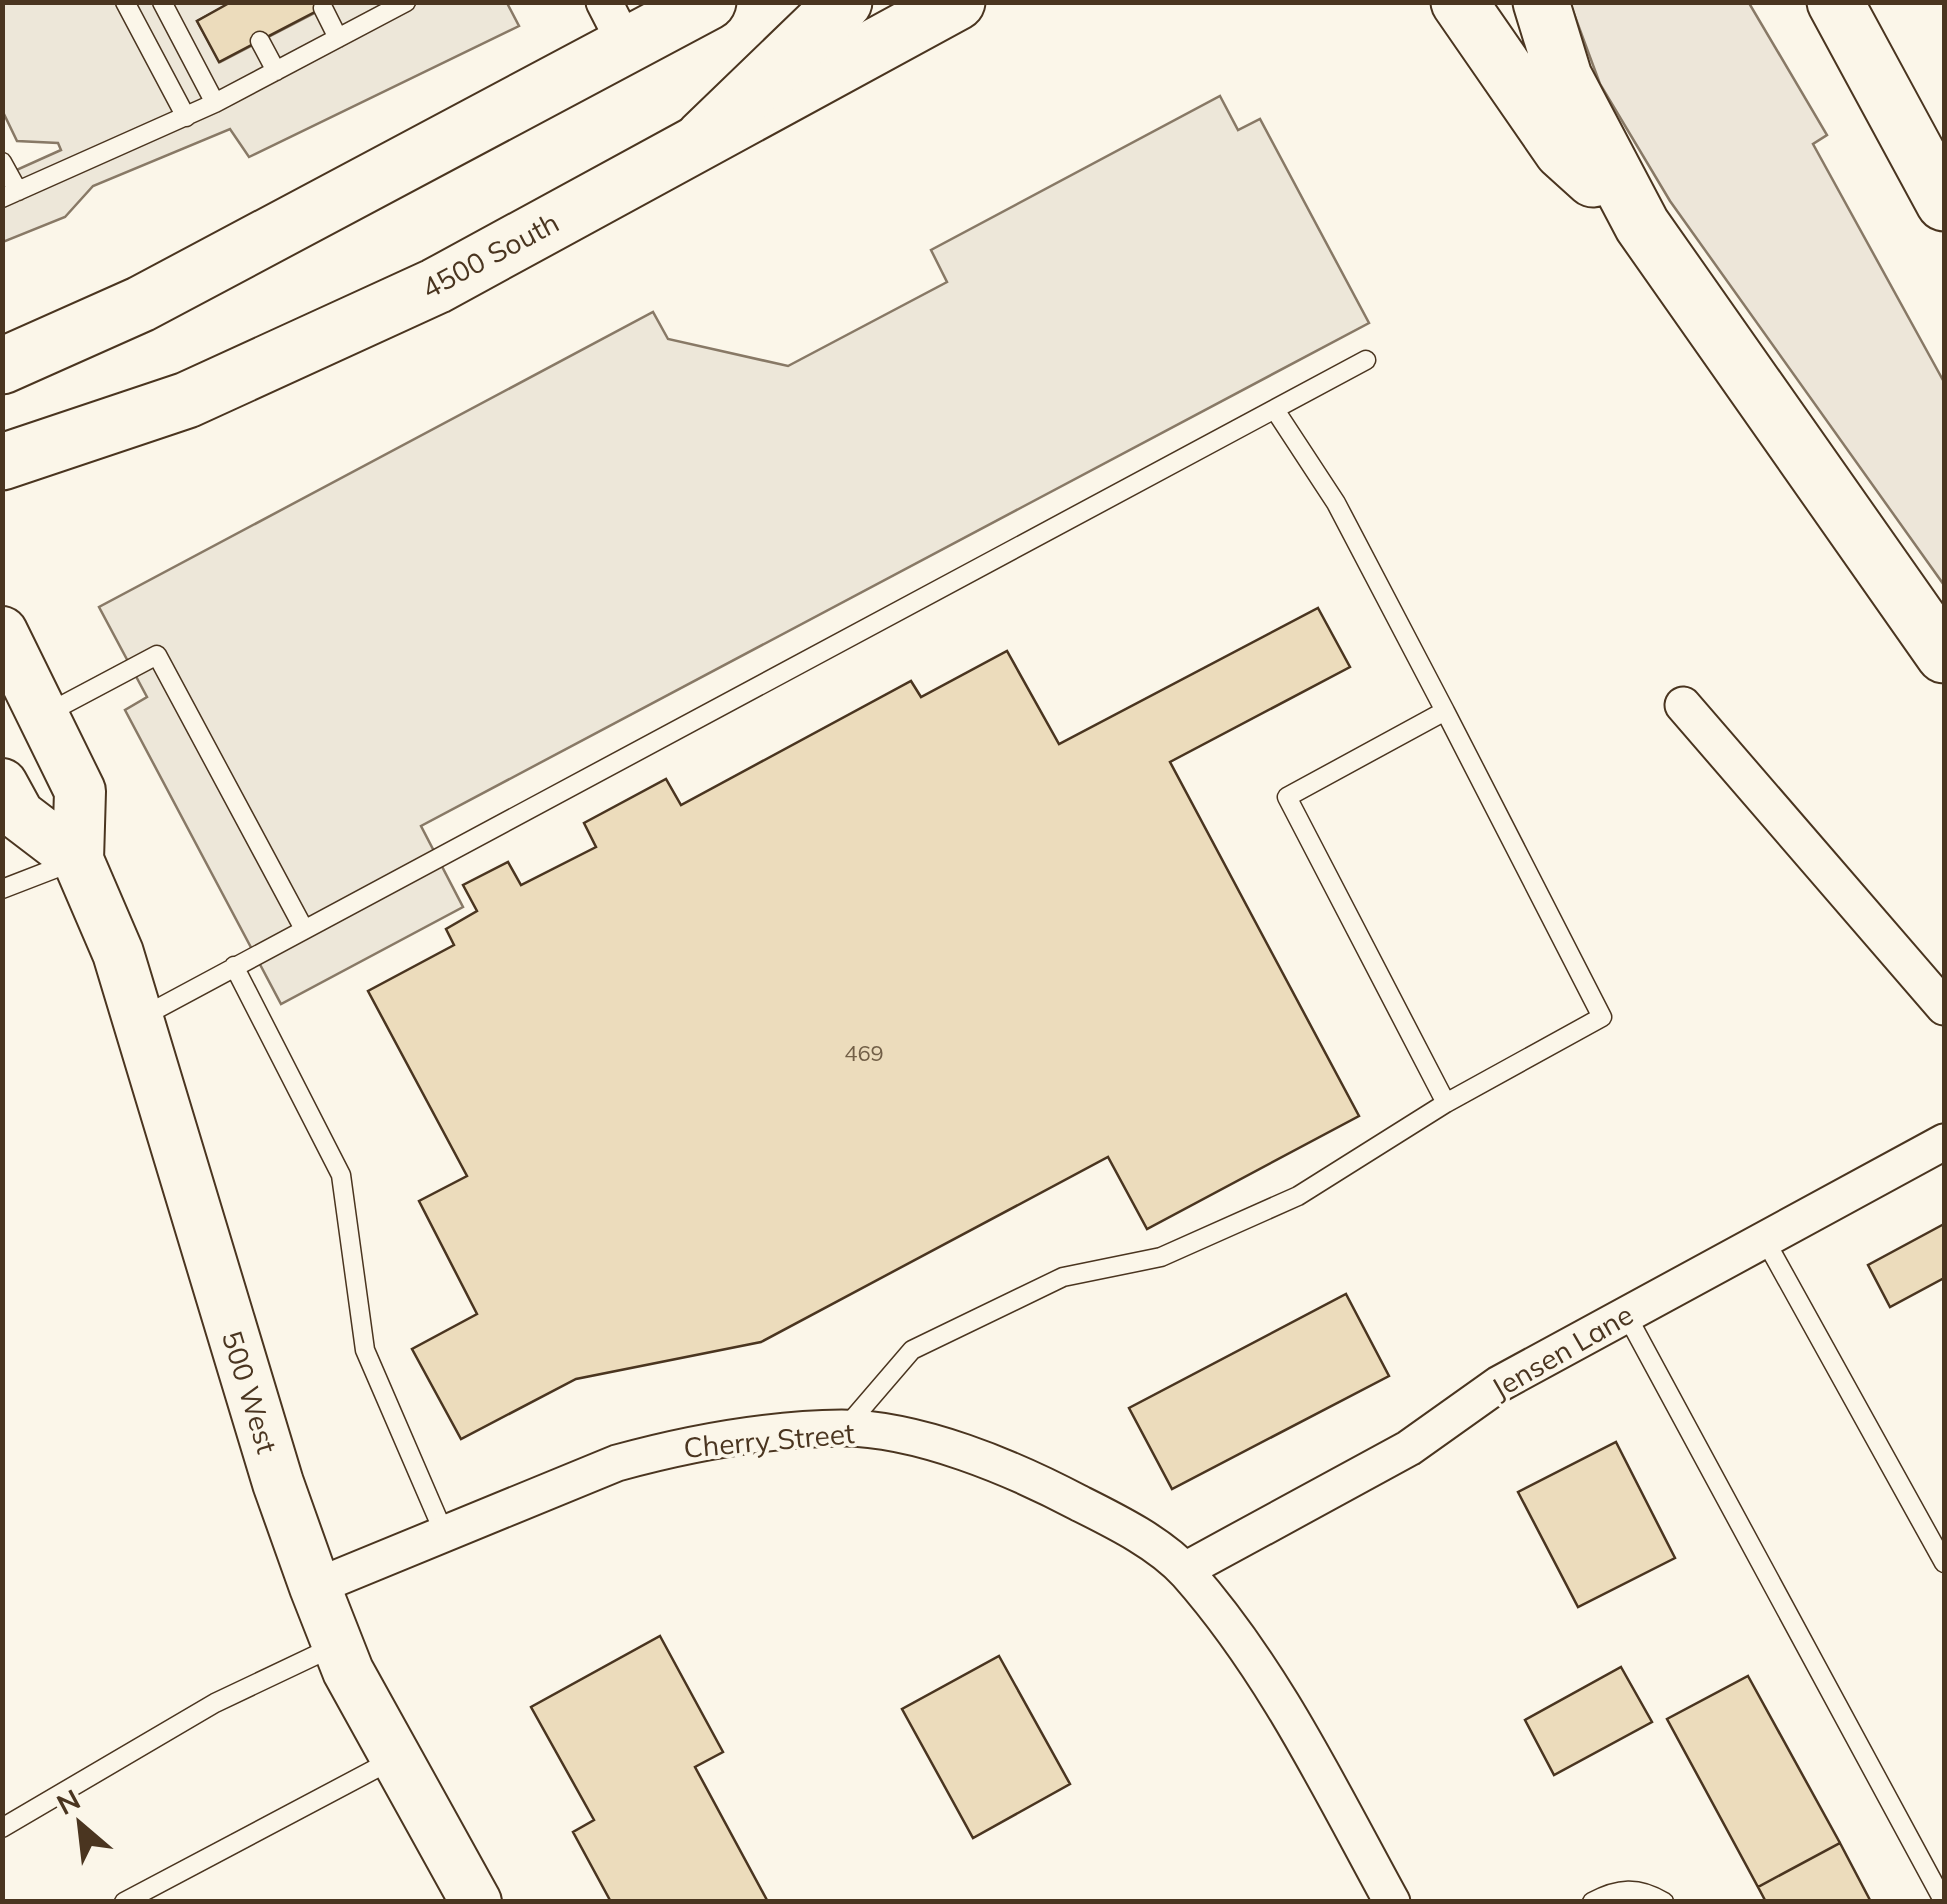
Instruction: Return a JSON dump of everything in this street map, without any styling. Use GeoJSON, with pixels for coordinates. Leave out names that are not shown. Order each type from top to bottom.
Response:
{"type":"FeatureCollection","features":[{"type":"Feature","properties":{"kind":"main road"},"geometry":{"type":"LineString","coordinates":[[2,366],[142,304],[615,24],[708,2]]}},
{"type":"Feature","properties":{"kind":"main road"},"geometry":{"type":"LineString","coordinates":[[703,138],[844,2]]}},
{"type":"Feature","properties":{"kind":"main road","name":"4500 South"},"geometry":{"type":"LineString","coordinates":[[2,462],[187,400],[436,286],[957,2]]}},
{"type":"Feature","properties":{"kind":"main road"},"geometry":{"type":"LineString","coordinates":[[1459,2],[1562,151],[1642,224]]}},
{"type":"Feature","properties":{"kind":"main road"},"geometry":{"type":"LineString","coordinates":[[1540,2],[1564,77],[1642,224],[1944,655]]}},
{"type":"Feature","properties":{"kind":"main road"},"geometry":{"type":"LineString","coordinates":[[1835,2],[1944,203]]}},
{"type":"Feature","properties":{"kind":"main road","name":"500 West"},"geometry":{"type":"LineString","coordinates":[[2,632],[80,791],[78,860],[118,953],[272,1465],[314,1588],[337,1645],[394,1758],[476,1902]]}},
{"type":"Feature","properties":{"kind":"main road","name":"500 West"},"geometry":{"type":"LineString","coordinates":[[2,784],[19,815],[78,860]]}},
{"type":"Feature","properties":{"kind":"street"},"geometry":{"type":"LineString","coordinates":[[1683,704],[1944,1007]]}},
{"type":"Feature","properties":{"kind":"street","name":"Jensen Lane"},"geometry":{"type":"LineString","coordinates":[[1184,1570],[1409,1448],[1500,1384],[1944,1142]]}},
{"type":"Feature","properties":{"kind":"street","name":"Cherry Street"},"geometry":{"type":"LineString","coordinates":[[314,1588],[617,1463],[668,1449],[718,1438],[845,1428],[923,1442],[1022,1473],[1120,1524],[1184,1570],[1286,1709],[1392,1902]]}},
{"type":"Feature","properties":{"kind":"lane"},"geometry":{"type":"LineString","coordinates":[[124,2],[186,116]]}},
{"type":"Feature","properties":{"kind":"lane"},"geometry":{"type":"LineString","coordinates":[[162,2],[215,103]]}},
{"type":"Feature","properties":{"kind":"lane"},"geometry":{"type":"LineString","coordinates":[[2,162],[10,195],[215,103],[400,4]]}},
{"type":"Feature","properties":{"kind":"lane"},"geometry":{"type":"LineString","coordinates":[[322,8],[338,38]]}},
{"type":"Feature","properties":{"kind":"lane"},"geometry":{"type":"LineString","coordinates":[[260,41],[276,71]]}},
{"type":"Feature","properties":{"kind":"lane"},"geometry":{"type":"LineString","coordinates":[[139,1019],[1366,360]]}},
{"type":"Feature","properties":{"kind":"lane"},"geometry":{"type":"LineString","coordinates":[[845,1428],[912,1350],[1063,1277],[1162,1257],[1298,1196],[1446,1103],[1602,1017],[1336,503],[1274,410]]}},
{"type":"Feature","properties":{"kind":"lane"},"geometry":{"type":"LineString","coordinates":[[44,715],[158,655],[304,929]]}},
{"type":"Feature","properties":{"kind":"lane"},"geometry":{"type":"LineString","coordinates":[[1446,712],[1286,798],[1446,1103]]}},
{"type":"Feature","properties":{"kind":"lane"},"geometry":{"type":"LineString","coordinates":[[2,889],[78,860]]}},
{"type":"Feature","properties":{"kind":"lane"},"geometry":{"type":"LineString","coordinates":[[234,966],[341,1175],[364,1350],[444,1533]]}},
{"type":"Feature","properties":{"kind":"lane"},"geometry":{"type":"LineString","coordinates":[[1764,1240],[1944,1563]]}},
{"type":"Feature","properties":{"kind":"lane"},"geometry":{"type":"LineString","coordinates":[[1626,1314],[1944,1902]]}},
{"type":"Feature","properties":{"kind":"lane"},"geometry":{"type":"LineString","coordinates":[[2,1828],[215,1703],[337,1645]]}},
{"type":"Feature","properties":{"kind":"lane"},"geometry":{"type":"LineString","coordinates":[[124,1902],[394,1758]]}},
{"type":"Feature","properties":{"kind":"lane"},"geometry":{"type":"LineString","coordinates":[[1592,1902],[1617,1888],[1648,1892],[1664,1902]]}},
{"type":"Feature","properties":{"kind":"shaded area"},"geometry":{"type":"Polygon","coordinates":[[[3,3],[231,3],[197,21],[220,62],[334,3],[507,3],[519,26],[249,157],[230,129],[93,186],[65,217],[3,242],[3,176],[61,150],[58,143],[17,141],[3,112],[3,3]]]}},
{"type":"Feature","properties":{"kind":"shaded area"},"geometry":{"type":"Polygon","coordinates":[[[1570,3],[1749,3],[1827,135],[1813,144],[1944,382],[1944,585],[1670,201],[1600,84],[1570,3]]]}},
{"type":"Feature","properties":{"kind":"shaded area"},"geometry":{"type":"Polygon","coordinates":[[[1220,96],[1238,130],[1260,119],[1369,323],[421,826],[463,907],[281,1004],[125,710],[147,697],[99,607],[653,312],[668,339],[788,366],[947,282],[931,250],[1220,96]]]}},
{"type":"Feature","properties":{"kind":"building"},"geometry":{"type":"Polygon","coordinates":[[[231,2],[334,2],[219,62],[197,21],[231,2]]]}},
{"type":"Feature","properties":{"kind":"building"},"geometry":{"type":"Polygon","coordinates":[[[1318,608],[1350,667],[1170,762],[1359,1116],[1147,1229],[1108,1157],[761,1342],[576,1379],[461,1439],[412,1349],[477,1314],[419,1201],[467,1176],[368,991],[454,945],[446,929],[477,911],[463,885],[508,862],[521,885],[596,847],[584,823],[666,779],[681,805],[911,681],[921,697],[1007,651],[1059,744],[1318,608]]]}},
{"type":"Feature","properties":{"kind":"building"},"geometry":{"type":"Polygon","coordinates":[[[1944,1224],[1944,1278],[1890,1307],[1868,1265],[1944,1224]]]}},
{"type":"Feature","properties":{"kind":"building"},"geometry":{"type":"Polygon","coordinates":[[[1346,1294],[1389,1376],[1172,1489],[1129,1408],[1346,1294]]]}},
{"type":"Feature","properties":{"kind":"building"},"geometry":{"type":"Polygon","coordinates":[[[1616,1442],[1675,1558],[1578,1607],[1518,1492],[1616,1442]]]}},
{"type":"Feature","properties":{"kind":"building"},"geometry":{"type":"Polygon","coordinates":[[[660,1636],[723,1752],[695,1767],[768,1902],[611,1902],[573,1832],[594,1820],[531,1707],[660,1636]]]}},
{"type":"Feature","properties":{"kind":"building"},"geometry":{"type":"Polygon","coordinates":[[[999,1656],[1070,1784],[973,1838],[902,1709],[999,1656]]]}},
{"type":"Feature","properties":{"kind":"building"},"geometry":{"type":"Polygon","coordinates":[[[1621,1667],[1652,1722],[1554,1775],[1525,1720],[1621,1667]]]}},
{"type":"Feature","properties":{"kind":"building"},"geometry":{"type":"Polygon","coordinates":[[[1748,1676],[1840,1843],[1758,1887],[1667,1719],[1748,1676]]]}},
{"type":"Feature","properties":{"kind":"building"},"geometry":{"type":"Polygon","coordinates":[[[1840,1843],[1871,1902],[1766,1902],[1758,1887],[1840,1843]]]}}]}
